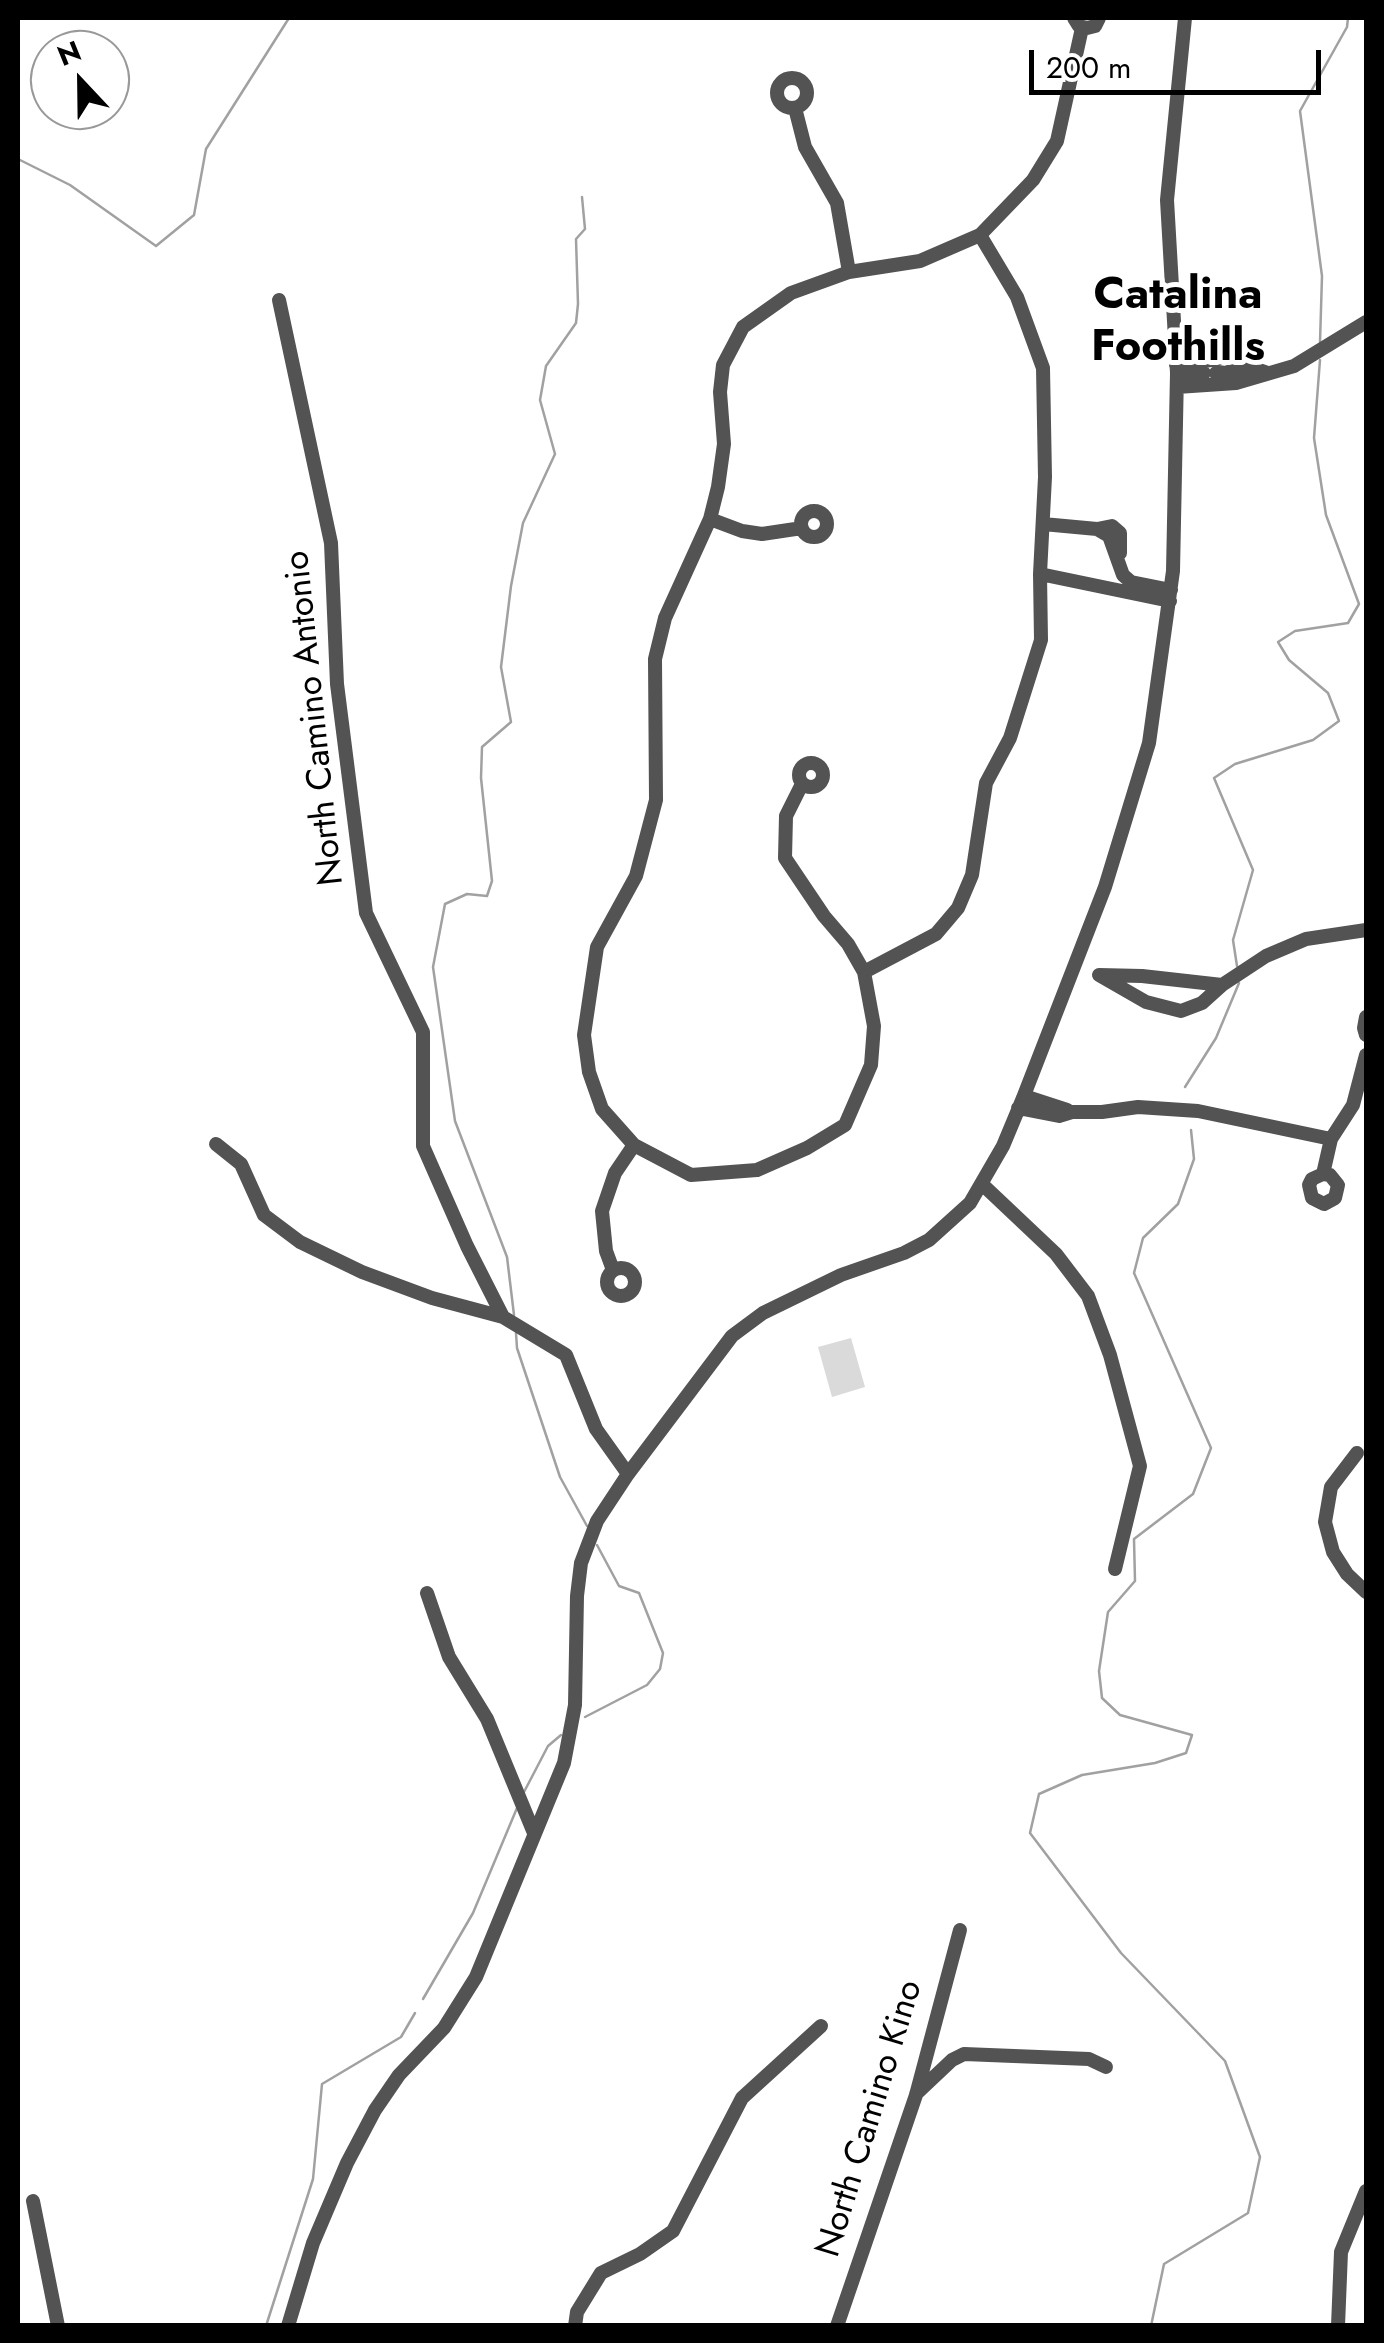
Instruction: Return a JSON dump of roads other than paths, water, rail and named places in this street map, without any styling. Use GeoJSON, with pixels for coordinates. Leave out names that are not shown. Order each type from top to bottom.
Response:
{"type":"FeatureCollection","features":[{"type":"Feature","properties":{"kind":"street"},"geometry":{"type":"LineString","coordinates":[[802,784],[786,816],[785,858],[864,972],[873,1016],[871,1065],[845,1125],[807,1148],[757,1170],[691,1175],[634,1145],[602,1109],[589,1072],[584,1035],[597,947],[636,876],[656,800],[655,668],[672,598],[710,518],[724,444],[720,392],[723,365],[743,327],[776,302],[814,282],[849,272],[920,261],[980,235],[1033,180],[1057,141],[1078,23],[1095,26],[1099,18]]}},
{"type":"Feature","properties":{"kind":"street"},"geometry":{"type":"LineString","coordinates":[[288,2326],[312,2244],[347,2163],[399,2075],[444,2028],[469,1990],[564,1763],[572,1733],[581,1563],[597,1521],[732,1336],[779,1306],[841,1275],[929,1240],[970,1203],[983,1185],[1021,1102],[1105,887],[1149,743],[1171,595],[1177,376],[1167,200],[1185,18]]}},
{"type":"Feature","properties":{"kind":"street"},"geometry":{"type":"LineString","coordinates":[[795,108],[805,147],[837,203],[849,272]]}},
{"type":"Feature","properties":{"kind":"street"},"geometry":{"type":"LineString","coordinates":[[864,972],[936,934],[958,908],[972,876],[986,783],[1018,719],[1041,640],[1043,368],[1017,297],[980,235]]}},
{"type":"Feature","properties":{"kind":"street","name":"North Camino Antonio"},"geometry":{"type":"LineString","coordinates":[[278,300],[331,544],[336,684],[366,913],[422,1032],[423,1146],[504,1318]]}},
{"type":"Feature","properties":{"kind":"street"},"geometry":{"type":"LineString","coordinates":[[1177,376],[1236,384],[1294,366],[1366,322]]}},
{"type":"Feature","properties":{"kind":"street"},"geometry":{"type":"LineString","coordinates":[[1177,376],[1225,358],[1269,374]]}},
{"type":"Feature","properties":{"kind":"street"},"geometry":{"type":"LineString","coordinates":[[1177,376],[1269,374]]}},
{"type":"Feature","properties":{"kind":"street"},"geometry":{"type":"LineString","coordinates":[[710,518],[742,531],[762,534],[802,528]]}},
{"type":"Feature","properties":{"kind":"street"},"geometry":{"type":"LineString","coordinates":[[1042,524],[1097,528],[1109,536],[1124,575],[1131,582],[1171,595]]}},
{"type":"Feature","properties":{"kind":"street"},"geometry":{"type":"LineString","coordinates":[[1040,574],[1171,595]]}},
{"type":"Feature","properties":{"kind":"street"},"geometry":{"type":"LineString","coordinates":[[1099,975],[1146,1002],[1180,1011],[1202,1003],[1266,956],[1306,939],[1366,930]]}},
{"type":"Feature","properties":{"kind":"street"},"geometry":{"type":"LineString","coordinates":[[1073,968],[1099,975],[1222,985]]}},
{"type":"Feature","properties":{"kind":"street"},"geometry":{"type":"LineString","coordinates":[[1366,1017],[1366,1035]]}},
{"type":"Feature","properties":{"kind":"street"},"geometry":{"type":"LineString","coordinates":[[1324,1174],[1332,1140],[1353,1104],[1366,1055]]}},
{"type":"Feature","properties":{"kind":"street"},"geometry":{"type":"LineString","coordinates":[[1021,1102],[1072,1112],[1138,1107],[1198,1111],[1332,1140]]}},
{"type":"Feature","properties":{"kind":"street"},"geometry":{"type":"LineString","coordinates":[[216,1144],[241,1164],[264,1215],[300,1242],[362,1272],[432,1298],[504,1318],[566,1356],[596,1429],[628,1474]]}},
{"type":"Feature","properties":{"kind":"street"},"geometry":{"type":"LineString","coordinates":[[613,1270],[606,1251],[602,1212],[615,1173],[634,1145]]}},
{"type":"Feature","properties":{"kind":"street"},"geometry":{"type":"LineString","coordinates":[[983,1185],[1056,1254],[1078,1282],[1088,1296],[1110,1355],[1140,1466],[1115,1569]]}},
{"type":"Feature","properties":{"kind":"street"},"geometry":{"type":"LineString","coordinates":[[1357,1454],[1331,1488],[1325,1522],[1332,1552],[1366,1592]]}},
{"type":"Feature","properties":{"kind":"street"},"geometry":{"type":"LineString","coordinates":[[427,1594],[449,1657],[487,1719],[534,1832]]}},
{"type":"Feature","properties":{"kind":"street","name":"North Camino Kino"},"geometry":{"type":"LineString","coordinates":[[837,2326],[916,2095],[960,1930]]}},
{"type":"Feature","properties":{"kind":"street"},"geometry":{"type":"LineString","coordinates":[[575,2326],[577,2312],[601,2272],[640,2254],[673,2232],[742,2098],[821,2026]]}},
{"type":"Feature","properties":{"kind":"street"},"geometry":{"type":"LineString","coordinates":[[916,2095],[952,2060],[964,2054],[1089,2059],[1106,2067]]}},
{"type":"Feature","properties":{"kind":"street"},"geometry":{"type":"LineString","coordinates":[[1338,2326],[1341,2252],[1366,2191]]}},
{"type":"Feature","properties":{"kind":"street"},"geometry":{"type":"LineString","coordinates":[[32,2201],[58,2326]]}},
{"type":"Feature","properties":{"kind":"waterway"},"geometry":{"type":"LineString","coordinates":[[18,159],[70,185],[156,246],[194,215],[206,149],[289,18]]}},
{"type":"Feature","properties":{"kind":"waterway"},"geometry":{"type":"LineString","coordinates":[[1320,342],[1322,276],[1300,111],[1347,27],[1348,18]]}},
{"type":"Feature","properties":{"kind":"waterway"},"geometry":{"type":"LineString","coordinates":[[514,1315],[507,1257],[455,1121],[433,967],[445,904],[467,894],[487,896],[492,881],[481,778],[482,747],[511,722],[501,667],[511,586],[523,523],[555,454],[540,400],[546,366],[576,323],[576,239],[585,229],[582,197]]}},
{"type":"Feature","properties":{"kind":"waterway"},"geometry":{"type":"LineString","coordinates":[[1237,966],[1233,940],[1253,870],[1214,778],[1235,764],[1313,740],[1339,721],[1328,693],[1289,660],[1278,642],[1295,631],[1348,623],[1359,604],[1326,515],[1314,438],[1320,360]]}},
{"type":"Feature","properties":{"kind":"waterway"},"geometry":{"type":"LineString","coordinates":[[1185,1087],[1216,1038],[1239,983]]}},
{"type":"Feature","properties":{"kind":"waterway"},"geometry":{"type":"LineString","coordinates":[[1151,2326],[1164,2264],[1248,2213],[1260,2157],[1225,2061],[1121,1953],[1030,1833],[1039,1794],[1082,1775],[1155,1763],[1186,1753],[1192,1735],[1120,1715],[1102,1698],[1099,1671],[1108,1612],[1135,1581],[1134,1539],[1193,1494],[1211,1448],[1134,1273],[1143,1238],[1178,1204],[1194,1159],[1191,1130]]}},
{"type":"Feature","properties":{"kind":"waterway"},"geometry":{"type":"LineString","coordinates":[[516,1333],[517,1348],[560,1477],[587,1526]]}},
{"type":"Feature","properties":{"kind":"waterway"},"geometry":{"type":"LineString","coordinates":[[585,1717],[647,1685],[660,1669],[663,1653],[639,1593],[619,1586],[597,1545]]}},
{"type":"Feature","properties":{"kind":"waterway"},"geometry":{"type":"LineString","coordinates":[[524,1792],[548,1746],[561,1735]]}},
{"type":"Feature","properties":{"kind":"waterway"},"geometry":{"type":"LineString","coordinates":[[423,1999],[473,1913],[517,1808]]}},
{"type":"Feature","properties":{"kind":"waterway"},"geometry":{"type":"LineString","coordinates":[[266,2326],[313,2179],[322,2084],[401,2037],[415,2013]]}},
{"type":"Feature","properties":{"kind":"district","name":"Catalina Foothills"},"geometry":{"type":"Point","coordinates":[1178,323]}}]}
